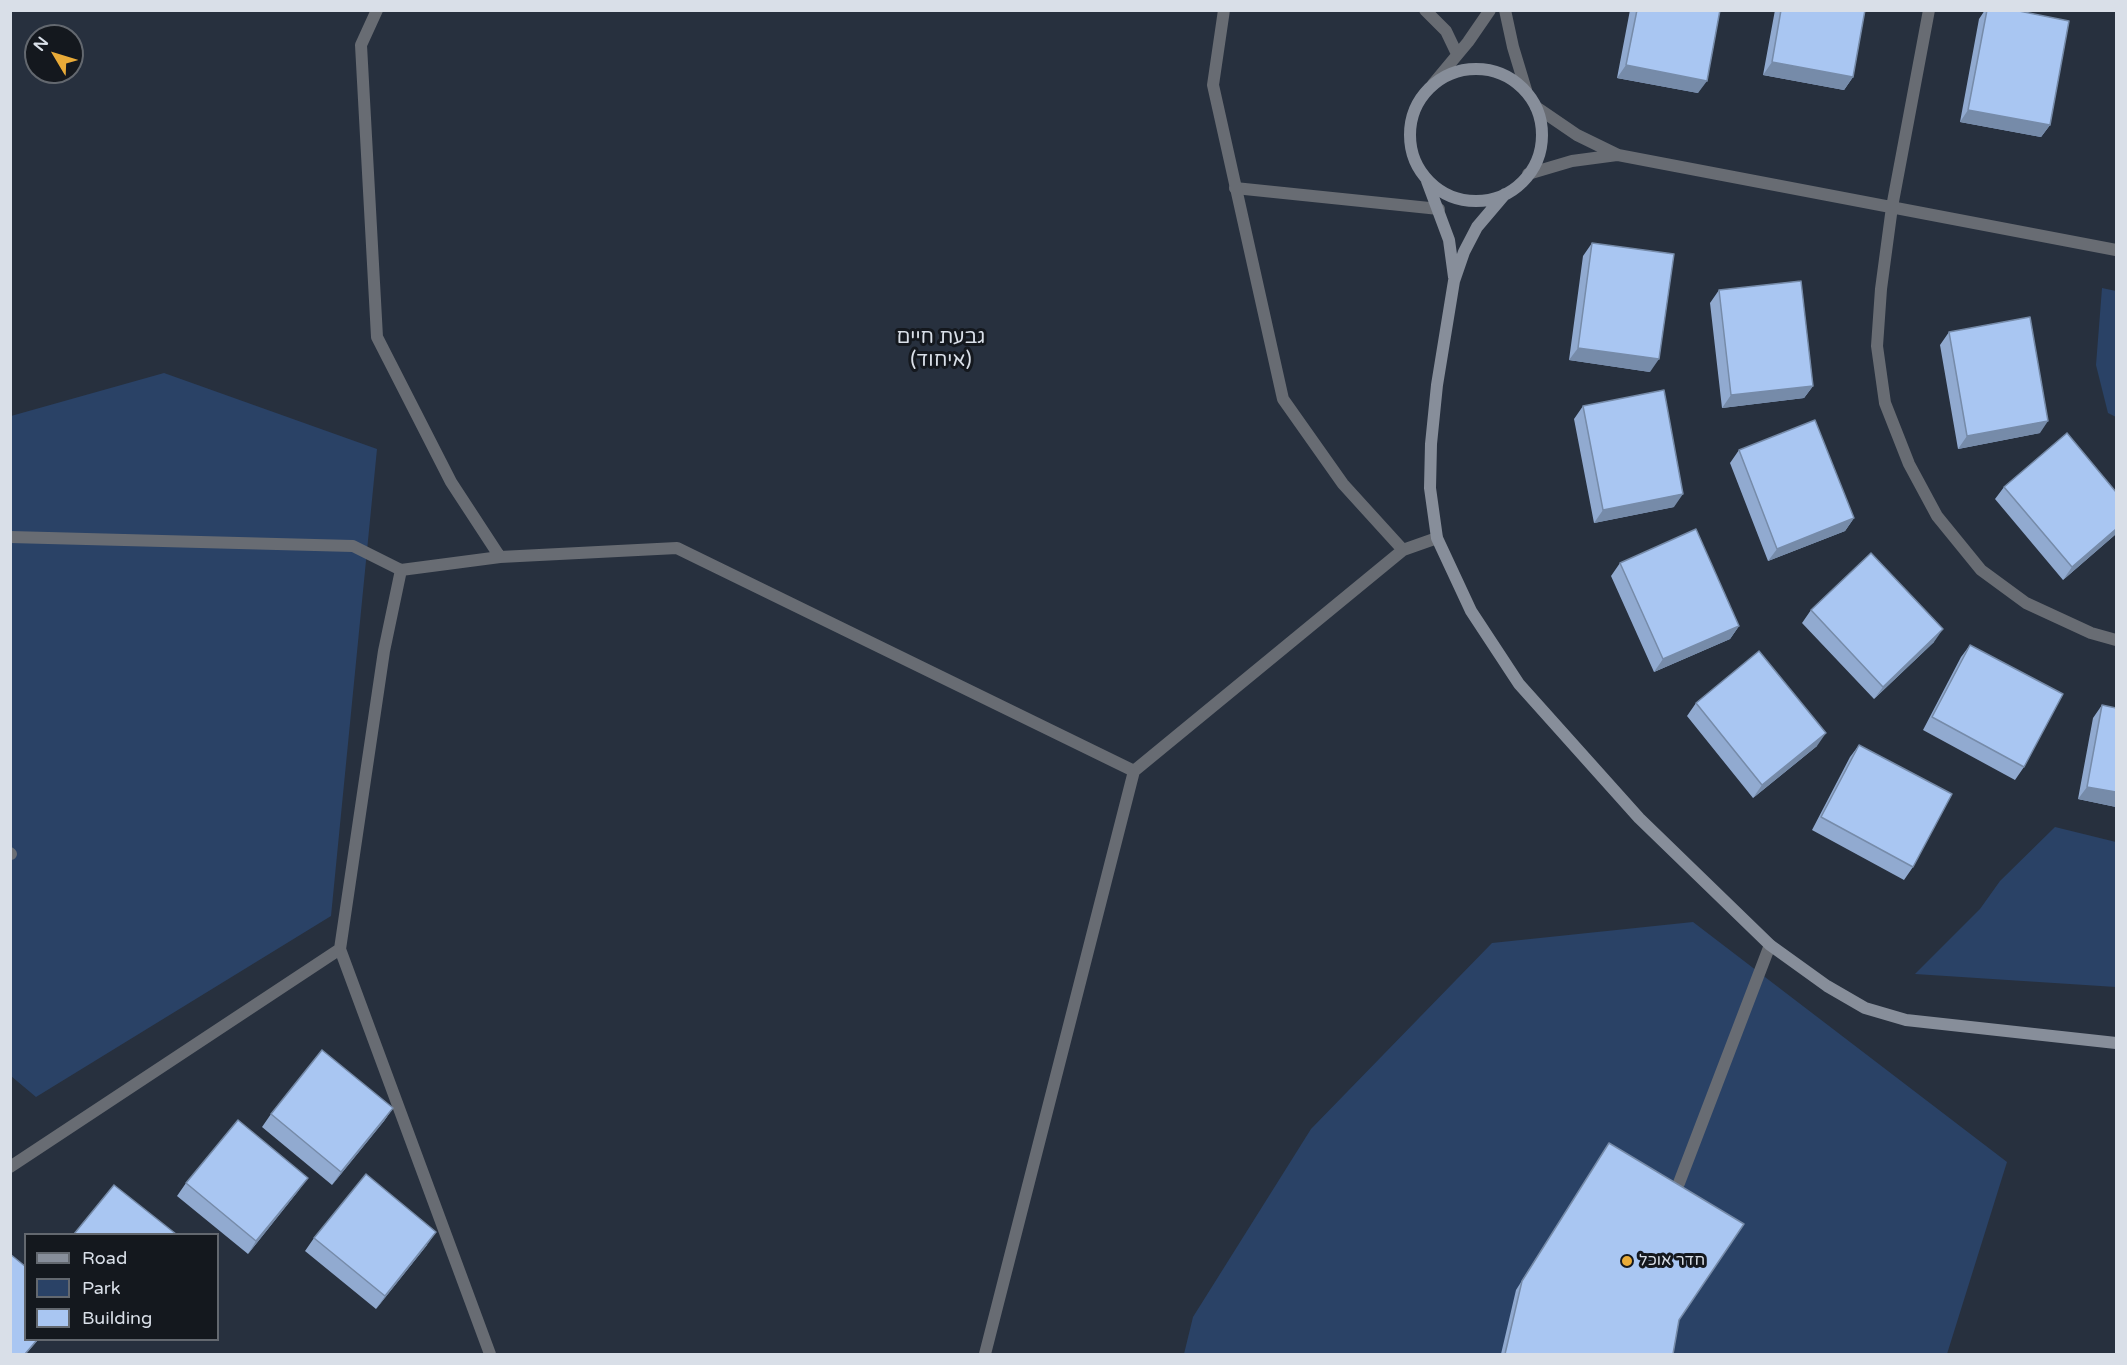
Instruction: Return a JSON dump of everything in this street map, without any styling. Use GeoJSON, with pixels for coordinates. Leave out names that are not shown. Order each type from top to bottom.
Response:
{"type":"FeatureCollection","features":[{"type":"Feature","properties":{"kind":"street"},"geometry":{"type":"LineString","coordinates":[[377,10],[361,45],[377,337],[451,482],[500,557]]}},
{"type":"Feature","properties":{"kind":"street"},"geometry":{"type":"LineString","coordinates":[[1224,10],[1213,86],[1283,399],[1343,484],[1403,550]]}},
{"type":"Feature","properties":{"kind":"street"},"geometry":{"type":"LineString","coordinates":[[1425,10],[1446,32],[1457,54]]}},
{"type":"Feature","properties":{"kind":"street"},"geometry":{"type":"LineString","coordinates":[[1454,281],[1449,240],[1439,209],[1427,180],[1415,162],[1409,141],[1411,120],[1419,100],[1490,10]]}},
{"type":"Feature","properties":{"kind":"street"},"geometry":{"type":"LineString","coordinates":[[1505,10],[1526,90],[1536,106],[1542,126],[1540,145],[1535,165],[1522,182],[1505,194],[1477,227],[1464,252],[1454,281],[1437,385],[1431,444],[1430,488],[1437,538],[1471,611],[1519,684],[1639,818],[1770,945],[1827,986],[1865,1008],[1906,1020],[2116,1042]]}},
{"type":"Feature","properties":{"kind":"street"},"geometry":{"type":"LineString","coordinates":[[1929,10],[1892,207],[1881,289],[1877,346],[1885,403],[1909,464],[1937,516],[1981,570],[2026,603],[2091,633],[2116,640]]}},
{"type":"Feature","properties":{"kind":"street"},"geometry":{"type":"LineString","coordinates":[[1433,84],[1452,73],[1473,68],[1492,70],[1510,78],[1526,90]]}},
{"type":"Feature","properties":{"kind":"street"},"geometry":{"type":"LineString","coordinates":[[1536,106],[1578,135],[1618,155],[2116,250]]}},
{"type":"Feature","properties":{"kind":"street"},"geometry":{"type":"LineString","coordinates":[[1528,174],[1572,161],[1618,155]]}},
{"type":"Feature","properties":{"kind":"street"},"geometry":{"type":"LineString","coordinates":[[1427,180],[1444,193],[1464,200],[1485,200],[1505,194]]}},
{"type":"Feature","properties":{"kind":"street"},"geometry":{"type":"LineString","coordinates":[[1234,188],[1439,209]]}},
{"type":"Feature","properties":{"kind":"street"},"geometry":{"type":"LineString","coordinates":[[10,537],[353,546],[401,570],[500,557],[677,548],[1134,771]]}},
{"type":"Feature","properties":{"kind":"street"},"geometry":{"type":"LineString","coordinates":[[985,1354],[1134,771],[1403,550],[1437,538]]}},
{"type":"Feature","properties":{"kind":"street"},"geometry":{"type":"LineString","coordinates":[[401,570],[384,651],[340,949],[490,1354]]}},
{"type":"Feature","properties":{"kind":"street"},"geometry":{"type":"LineString","coordinates":[[1679,1183],[1770,945]]}},
{"type":"Feature","properties":{"kind":"street"},"geometry":{"type":"LineString","coordinates":[[10,1167],[340,949]]}},
{"type":"Feature","properties":{"kind":"green space"},"geometry":{"type":"Polygon","coordinates":[[[2102,288],[2116,291],[2116,417],[2108,413],[2096,365],[2102,288]]]}},
{"type":"Feature","properties":{"kind":"green space"},"geometry":{"type":"Polygon","coordinates":[[[164,373],[377,449],[331,916],[36,1097],[11,1076],[11,416],[164,373]]]}},
{"type":"Feature","properties":{"kind":"green space"},"geometry":{"type":"Polygon","coordinates":[[[2055,827],[2116,842],[2116,987],[1915,974],[1980,909],[2000,881],[2055,827]]]}},
{"type":"Feature","properties":{"kind":"green space"},"geometry":{"type":"Polygon","coordinates":[[[1693,922],[2007,1162],[1947,1354],[1184,1354],[1193,1317],[1311,1129],[1492,943],[1693,922]]]}},
{"type":"Feature","properties":{"kind":"building"},"geometry":{"type":"Polygon","coordinates":[[[1637,10],[1720,10],[1707,81],[1626,65],[1637,10]]]}},
{"type":"Feature","properties":{"kind":"building"},"geometry":{"type":"Polygon","coordinates":[[[1781,10],[1865,10],[1853,77],[1772,62],[1781,10]]]}},
{"type":"Feature","properties":{"kind":"building"},"geometry":{"type":"Polygon","coordinates":[[[1987,10],[2014,10],[2069,21],[2050,125],[1968,110],[1987,10]]]}},
{"type":"Feature","properties":{"kind":"building"},"geometry":{"type":"Polygon","coordinates":[[[1592,243],[1674,254],[1659,359],[1578,348],[1592,243]]]}},
{"type":"Feature","properties":{"kind":"building"},"geometry":{"type":"Polygon","coordinates":[[[1801,281],[1813,386],[1731,395],[1719,290],[1801,281]]]}},
{"type":"Feature","properties":{"kind":"building"},"geometry":{"type":"Polygon","coordinates":[[[2030,317],[2048,421],[1967,436],[1949,332],[2030,317]]]}},
{"type":"Feature","properties":{"kind":"building"},"geometry":{"type":"Polygon","coordinates":[[[1664,390],[1683,494],[1603,510],[1583,406],[1664,390]]]}},
{"type":"Feature","properties":{"kind":"building"},"geometry":{"type":"Polygon","coordinates":[[[1815,420],[1854,518],[1777,549],[1739,450],[1815,420]]]}},
{"type":"Feature","properties":{"kind":"building"},"geometry":{"type":"Polygon","coordinates":[[[2067,433],[2116,492],[2116,529],[2072,567],[2004,487],[2067,433]]]}},
{"type":"Feature","properties":{"kind":"building"},"geometry":{"type":"Polygon","coordinates":[[[1696,529],[1739,626],[1663,659],[1620,563],[1696,529]]]}},
{"type":"Feature","properties":{"kind":"building"},"geometry":{"type":"Polygon","coordinates":[[[1871,553],[1943,629],[1883,687],[1811,610],[1871,553]]]}},
{"type":"Feature","properties":{"kind":"building"},"geometry":{"type":"Polygon","coordinates":[[[1970,645],[2063,694],[2024,767],[1932,717],[1970,645]]]}},
{"type":"Feature","properties":{"kind":"building"},"geometry":{"type":"Polygon","coordinates":[[[1759,651],[1826,733],[1762,785],[1696,703],[1759,651]]]}},
{"type":"Feature","properties":{"kind":"building"},"geometry":{"type":"Polygon","coordinates":[[[2102,705],[2116,708],[2116,792],[2087,787],[2102,705]]]}},
{"type":"Feature","properties":{"kind":"building"},"geometry":{"type":"Polygon","coordinates":[[[1859,745],[1952,794],[1913,867],[1821,817],[1859,745]]]}},
{"type":"Feature","properties":{"kind":"building"},"geometry":{"type":"Polygon","coordinates":[[[322,1050],[393,1108],[341,1172],[271,1114],[322,1050]]]}},
{"type":"Feature","properties":{"kind":"building"},"geometry":{"type":"Polygon","coordinates":[[[238,1120],[308,1178],[256,1241],[186,1183],[238,1120]]]}},
{"type":"Feature","properties":{"kind":"building","name":"חדר אוכל"},"geometry":{"type":"Polygon","coordinates":[[[1609,1143],[1744,1224],[1679,1320],[1673,1354],[1505,1354],[1522,1281],[1609,1143]]]}},
{"type":"Feature","properties":{"kind":"building"},"geometry":{"type":"Polygon","coordinates":[[[366,1174],[436,1232],[385,1296],[314,1238],[366,1174]]]}},
{"type":"Feature","properties":{"kind":"building"},"geometry":{"type":"Polygon","coordinates":[[[114,1185],[175,1233],[75,1233],[114,1185]]]}},
{"type":"Feature","properties":{"kind":"building"},"geometry":{"type":"Polygon","coordinates":[[[10,1254],[24,1265],[24,1341],[36,1341],[25,1354],[10,1354],[10,1254]]]}},
{"type":"Feature","properties":{"kind":"place","name":"חדר אוכל"},"geometry":{"type":"Point","coordinates":[1627,1261]}},
{"type":"Feature","properties":{"kind":"district","name":"גבעת חיים (איחוד)"},"geometry":{"type":"Point","coordinates":[941,350]}}]}
